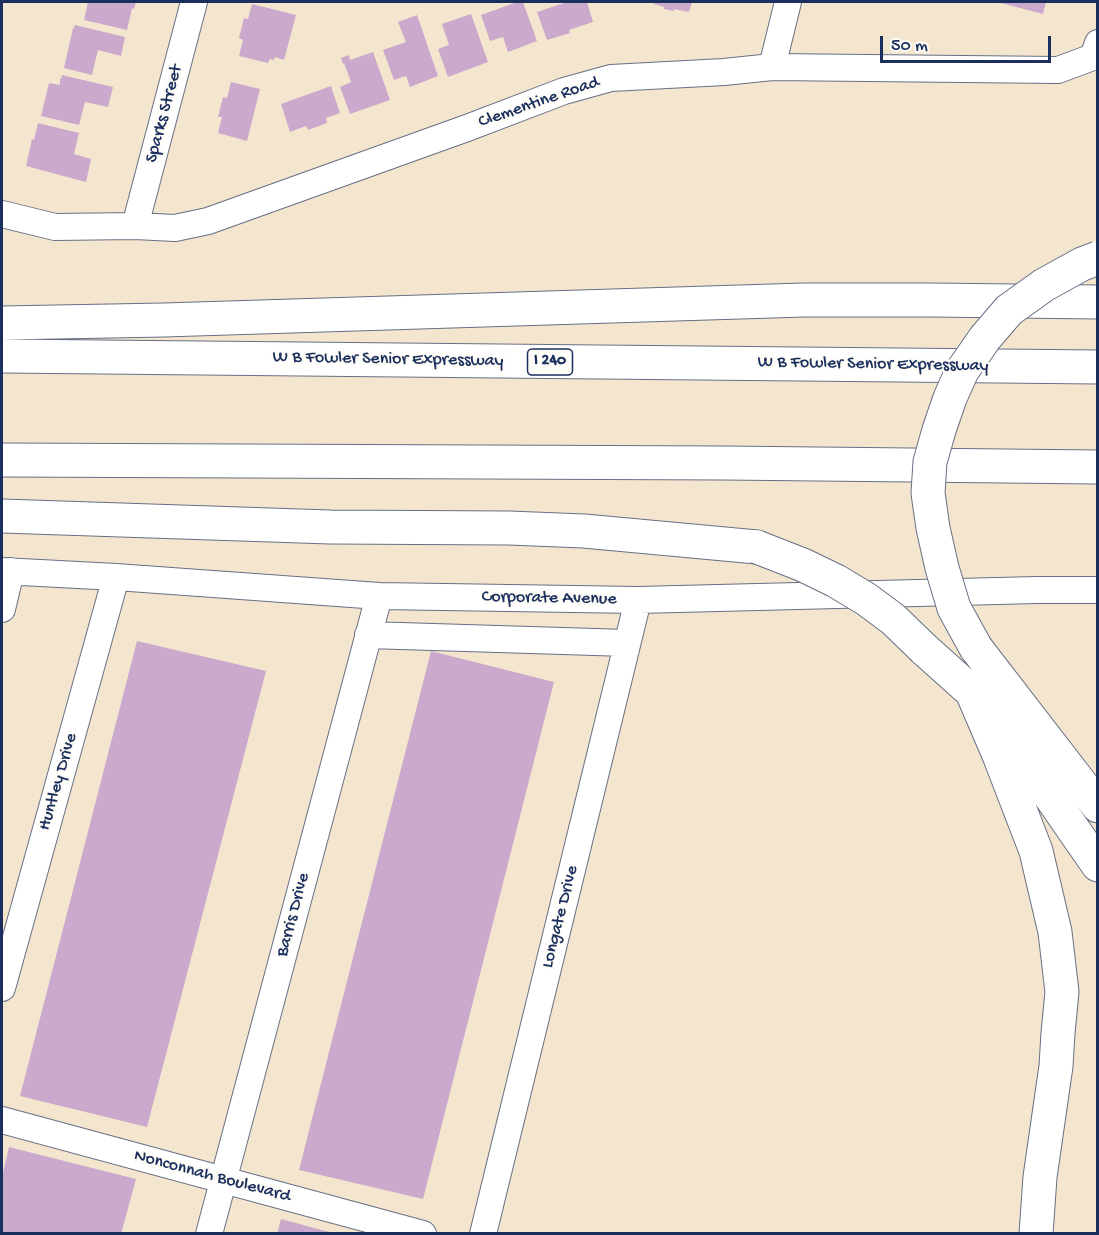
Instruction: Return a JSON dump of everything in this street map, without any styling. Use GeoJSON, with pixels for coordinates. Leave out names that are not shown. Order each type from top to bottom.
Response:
{"type":"FeatureCollection","features":[{"type":"Feature","properties":{"kind":"highway"},"geometry":{"type":"LineString","coordinates":[[1098,258],[1044,285],[1009,310],[962,371],[950,398],[930,462],[928,493],[942,568],[954,608],[976,648],[1098,806]]}},
{"type":"Feature","properties":{"kind":"highway"},"geometry":{"type":"LineString","coordinates":[[2,323],[176,320],[804,300],[1098,302]]}},
{"type":"Feature","properties":{"kind":"highway","name":"W B Fowler Senior Expressway"},"geometry":{"type":"LineString","coordinates":[[2,356],[1098,368]]}},
{"type":"Feature","properties":{"kind":"highway"},"geometry":{"type":"LineString","coordinates":[[2,460],[1098,467]]}},
{"type":"Feature","properties":{"kind":"highway"},"geometry":{"type":"LineString","coordinates":[[2,516],[330,527],[531,529],[605,533],[757,547],[803,565],[866,599],[893,619],[972,692],[1037,777],[1098,865]]}},
{"type":"Feature","properties":{"kind":"highway"},"geometry":{"type":"LineString","coordinates":[[972,692],[1036,851],[1056,932],[1062,992],[1056,1066],[1040,1177],[1036,1233]]}},
{"type":"Feature","properties":{"kind":"street","name":"Sparks Street"},"geometry":{"type":"LineString","coordinates":[[135,226],[194,2]]}},
{"type":"Feature","properties":{"kind":"street"},"geometry":{"type":"LineString","coordinates":[[772,67],[788,2]]}},
{"type":"Feature","properties":{"kind":"street","name":"Clementine Road"},"geometry":{"type":"LineString","coordinates":[[2,214],[55,226],[175,228],[208,220],[564,91],[610,78],[772,67],[1058,70],[1096,50]]}},
{"type":"Feature","properties":{"kind":"street"},"geometry":{"type":"LineString","coordinates":[[2,609],[6,571]]}},
{"type":"Feature","properties":{"kind":"street","name":"Corporate Avenue"},"geometry":{"type":"LineString","coordinates":[[6,571],[379,596],[638,600],[1098,590]]}},
{"type":"Feature","properties":{"kind":"street","name":"Huntley Drive"},"geometry":{"type":"LineString","coordinates":[[2,988],[116,577]]}},
{"type":"Feature","properties":{"kind":"street","name":"Barris Drive"},"geometry":{"type":"LineString","coordinates":[[209,1233],[379,596]]}},
{"type":"Feature","properties":{"kind":"street","name":"Longate Drive"},"geometry":{"type":"LineString","coordinates":[[483,1233],[638,600]]}},
{"type":"Feature","properties":{"kind":"street"},"geometry":{"type":"LineString","coordinates":[[368,634],[627,643]]}},
{"type":"Feature","properties":{"kind":"street","name":"Nonconnah Boulevard"},"geometry":{"type":"LineString","coordinates":[[2,1120],[423,1233]]}},
{"type":"Feature","properties":{"kind":"building"},"geometry":{"type":"Polygon","coordinates":[[[88,2],[136,2],[134,9],[132,8],[127,30],[84,20],[88,2]]]}},
{"type":"Feature","properties":{"kind":"building"},"geometry":{"type":"Polygon","coordinates":[[[523,2],[537,41],[508,52],[503,37],[490,41],[481,15],[523,2]]]}},
{"type":"Feature","properties":{"kind":"building"},"geometry":{"type":"Polygon","coordinates":[[[567,2],[587,2],[593,22],[569,30],[570,33],[547,40],[537,12],[567,2]]]}},
{"type":"Feature","properties":{"kind":"building"},"geometry":{"type":"Polygon","coordinates":[[[654,2],[692,2],[689,12],[664,9],[654,2]]]}},
{"type":"Feature","properties":{"kind":"building"},"geometry":{"type":"Polygon","coordinates":[[[997,2],[1046,2],[1043,14],[997,2]]]}},
{"type":"Feature","properties":{"kind":"building"},"geometry":{"type":"Polygon","coordinates":[[[252,4],[296,15],[284,60],[275,57],[268,63],[239,56],[243,40],[239,38],[244,18],[248,19],[252,4]]]}},
{"type":"Feature","properties":{"kind":"building"},"geometry":{"type":"Polygon","coordinates":[[[471,14],[488,62],[448,77],[438,49],[449,45],[442,24],[471,14]]]}},
{"type":"Feature","properties":{"kind":"building"},"geometry":{"type":"Polygon","coordinates":[[[417,15],[438,76],[410,87],[406,76],[394,80],[383,50],[406,42],[398,22],[417,15]]]}},
{"type":"Feature","properties":{"kind":"building"},"geometry":{"type":"Polygon","coordinates":[[[75,25],[125,37],[121,56],[98,50],[92,75],[64,68],[75,25]]]}},
{"type":"Feature","properties":{"kind":"building"},"geometry":{"type":"Polygon","coordinates":[[[373,52],[390,100],[350,114],[340,87],[351,82],[341,58],[349,55],[350,60],[373,52]]]}},
{"type":"Feature","properties":{"kind":"building"},"geometry":{"type":"Polygon","coordinates":[[[62,75],[113,87],[108,107],[85,102],[79,125],[41,116],[49,83],[60,85],[62,75]]]}},
{"type":"Feature","properties":{"kind":"building"},"geometry":{"type":"Polygon","coordinates":[[[231,82],[260,89],[247,141],[218,133],[222,117],[218,117],[223,97],[227,98],[231,82]]]}},
{"type":"Feature","properties":{"kind":"building"},"geometry":{"type":"Polygon","coordinates":[[[331,86],[340,113],[326,118],[327,123],[308,130],[306,126],[290,132],[281,104],[331,86]]]}},
{"type":"Feature","properties":{"kind":"building"},"geometry":{"type":"Polygon","coordinates":[[[38,123],[79,133],[74,154],[91,159],[86,182],[26,166],[38,123]]]}},
{"type":"Feature","properties":{"kind":"building"},"geometry":{"type":"Polygon","coordinates":[[[137,641],[266,671],[147,1127],[20,1096],[137,641]]]}},
{"type":"Feature","properties":{"kind":"building"},"geometry":{"type":"Polygon","coordinates":[[[431,651],[554,682],[423,1199],[299,1170],[431,651]]]}},
{"type":"Feature","properties":{"kind":"building"},"geometry":{"type":"Polygon","coordinates":[[[9,1147],[136,1179],[121,1234],[2,1234],[2,1177],[9,1147]]]}},
{"type":"Feature","properties":{"kind":"building"},"geometry":{"type":"Polygon","coordinates":[[[281,1219],[333,1233],[333,1234],[277,1234],[281,1219]]]}}]}
